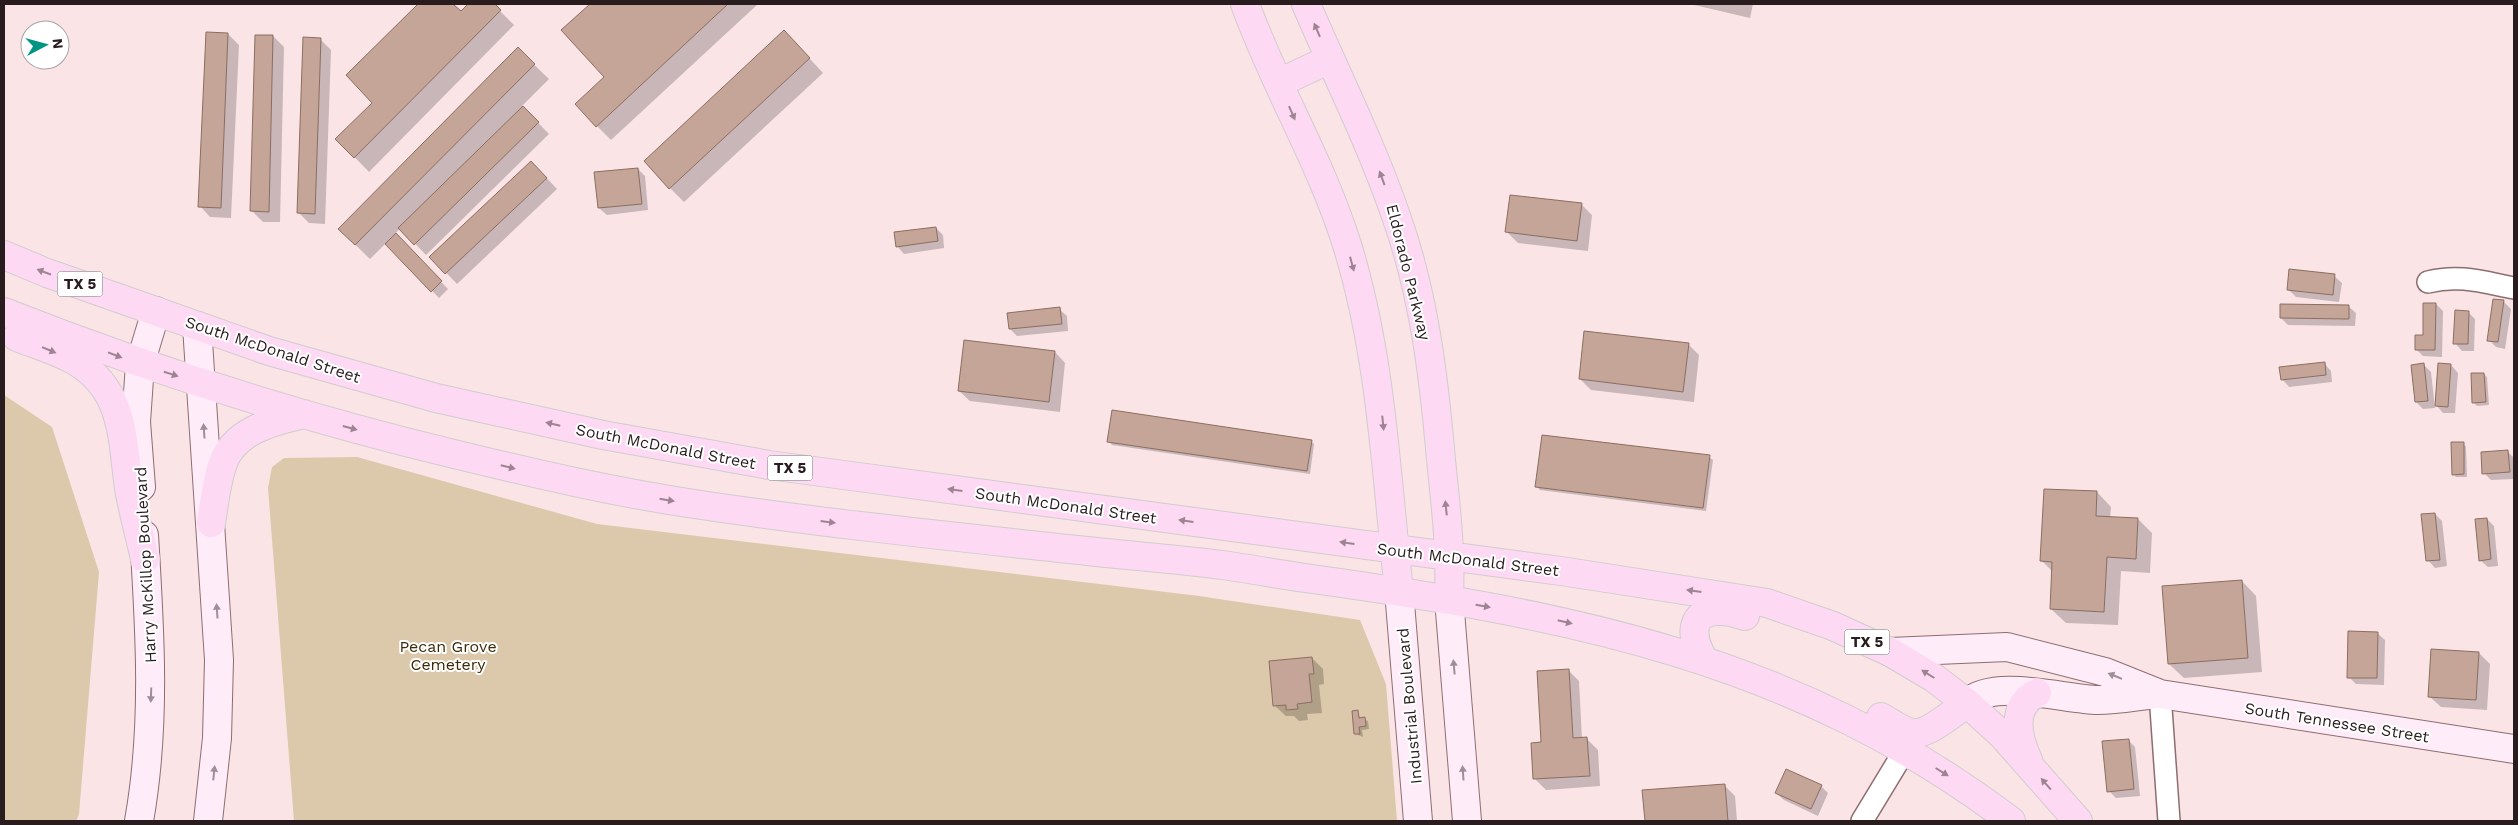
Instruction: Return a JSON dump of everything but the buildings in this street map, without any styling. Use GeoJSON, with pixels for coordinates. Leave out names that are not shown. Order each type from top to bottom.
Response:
{"type":"FeatureCollection","features":[{"type":"Feature","properties":{"kind":"main road"},"geometry":{"type":"LineString","coordinates":[[1245,4],[1335,210],[1348,247],[1368,322],[1382,414],[1399,591]]}},
{"type":"Feature","properties":{"kind":"main road","name":"Eldorado Parkway"},"geometry":{"type":"LineString","coordinates":[[1306,4],[1374,157],[1397,218],[1414,284],[1437,396],[1451,557],[1449,599]]}},
{"type":"Feature","properties":{"kind":"main road"},"geometry":{"type":"LineString","coordinates":[[1279,83],[1330,59]]}},
{"type":"Feature","properties":{"kind":"main road","name":"South McDonald Street"},"geometry":{"type":"LineString","coordinates":[[4,255],[269,351],[436,398],[603,435],[769,465],[1734,596],[1767,603],[1832,626],[1890,652],[1934,678],[1967,703],[2029,763],[2078,821]]}},
{"type":"Feature","properties":{"kind":"main road","name":"Harry McKillop Boulevard"},"geometry":{"type":"LineString","coordinates":[[139,821],[147,769],[151,687],[150,628],[136,422],[140,364],[156,311]]}},
{"type":"Feature","properties":{"kind":"main road"},"geometry":{"type":"LineString","coordinates":[[4,312],[140,364],[304,414],[404,442],[626,493],[702,506],[914,533],[1221,565],[1449,599],[1610,632],[1704,660],[1831,710],[1905,750],[1953,779],[2011,821]]}},
{"type":"Feature","properties":{"kind":"main road"},"geometry":{"type":"LineString","coordinates":[[197,326],[219,660],[217,738],[208,821]]}},
{"type":"Feature","properties":{"kind":"main road"},"geometry":{"type":"LineString","coordinates":[[4,331],[76,362],[97,379],[105,389],[123,428],[129,489],[145,559]]}},
{"type":"Feature","properties":{"kind":"main road"},"geometry":{"type":"LineString","coordinates":[[211,524],[222,464],[231,450],[257,428],[304,414]]}},
{"type":"Feature","properties":{"kind":"main road"},"geometry":{"type":"LineString","coordinates":[[1077,550],[1082,506]]}},
{"type":"Feature","properties":{"kind":"main road"},"geometry":{"type":"LineString","coordinates":[[1219,526],[1221,565]]}},
{"type":"Feature","properties":{"kind":"main road","name":"Industrial Boulevard"},"geometry":{"type":"LineString","coordinates":[[1399,591],[1418,821]]}},
{"type":"Feature","properties":{"kind":"main road"},"geometry":{"type":"LineString","coordinates":[[1449,599],[1467,821]]}},
{"type":"Feature","properties":{"kind":"main road"},"geometry":{"type":"LineString","coordinates":[[1704,660],[1695,643],[1694,628],[1697,621],[1709,612],[1724,611],[1801,629],[1832,626]]}},
{"type":"Feature","properties":{"kind":"main road","name":"South Tennessee Street"},"geometry":{"type":"LineString","coordinates":[[1890,652],[2007,647],[2105,672],[2160,694],[2514,749]]}},
{"type":"Feature","properties":{"kind":"main road"},"geometry":{"type":"LineString","coordinates":[[1740,673],[1787,677],[1816,685],[1830,690],[1913,733],[1936,726],[1967,703]]}},
{"type":"Feature","properties":{"kind":"main road","name":"South Tennessee Street"},"geometry":{"type":"LineString","coordinates":[[1967,703],[1980,694],[1990,692],[2037,693],[2100,700],[2160,694]]}},
{"type":"Feature","properties":{"kind":"main road"},"geometry":{"type":"LineString","coordinates":[[2029,763],[2019,738],[2018,720],[2027,700],[2037,693]]}},
{"type":"Feature","properties":{"kind":"street"},"geometry":{"type":"LineString","coordinates":[[2428,282],[2446,277],[2466,278],[2514,288]]}},
{"type":"Feature","properties":{"kind":"street"},"geometry":{"type":"LineString","coordinates":[[2160,694],[2169,821]]}},
{"type":"Feature","properties":{"kind":"street"},"geometry":{"type":"LineString","coordinates":[[1862,821],[1905,750]]}},
{"type":"Feature","properties":{"kind":"green space"},"geometry":{"type":"Polygon","coordinates":[[[4,395],[52,427],[99,572],[79,814],[76,821],[4,821],[4,395]]]}},
{"type":"Feature","properties":{"kind":"green space","name":"Pecan Grove Cemetery"},"geometry":{"type":"Polygon","coordinates":[[[357,457],[597,524],[1199,596],[1360,620],[1386,684],[1397,821],[294,821],[268,488],[272,467],[284,458],[357,457]]]}}]}
